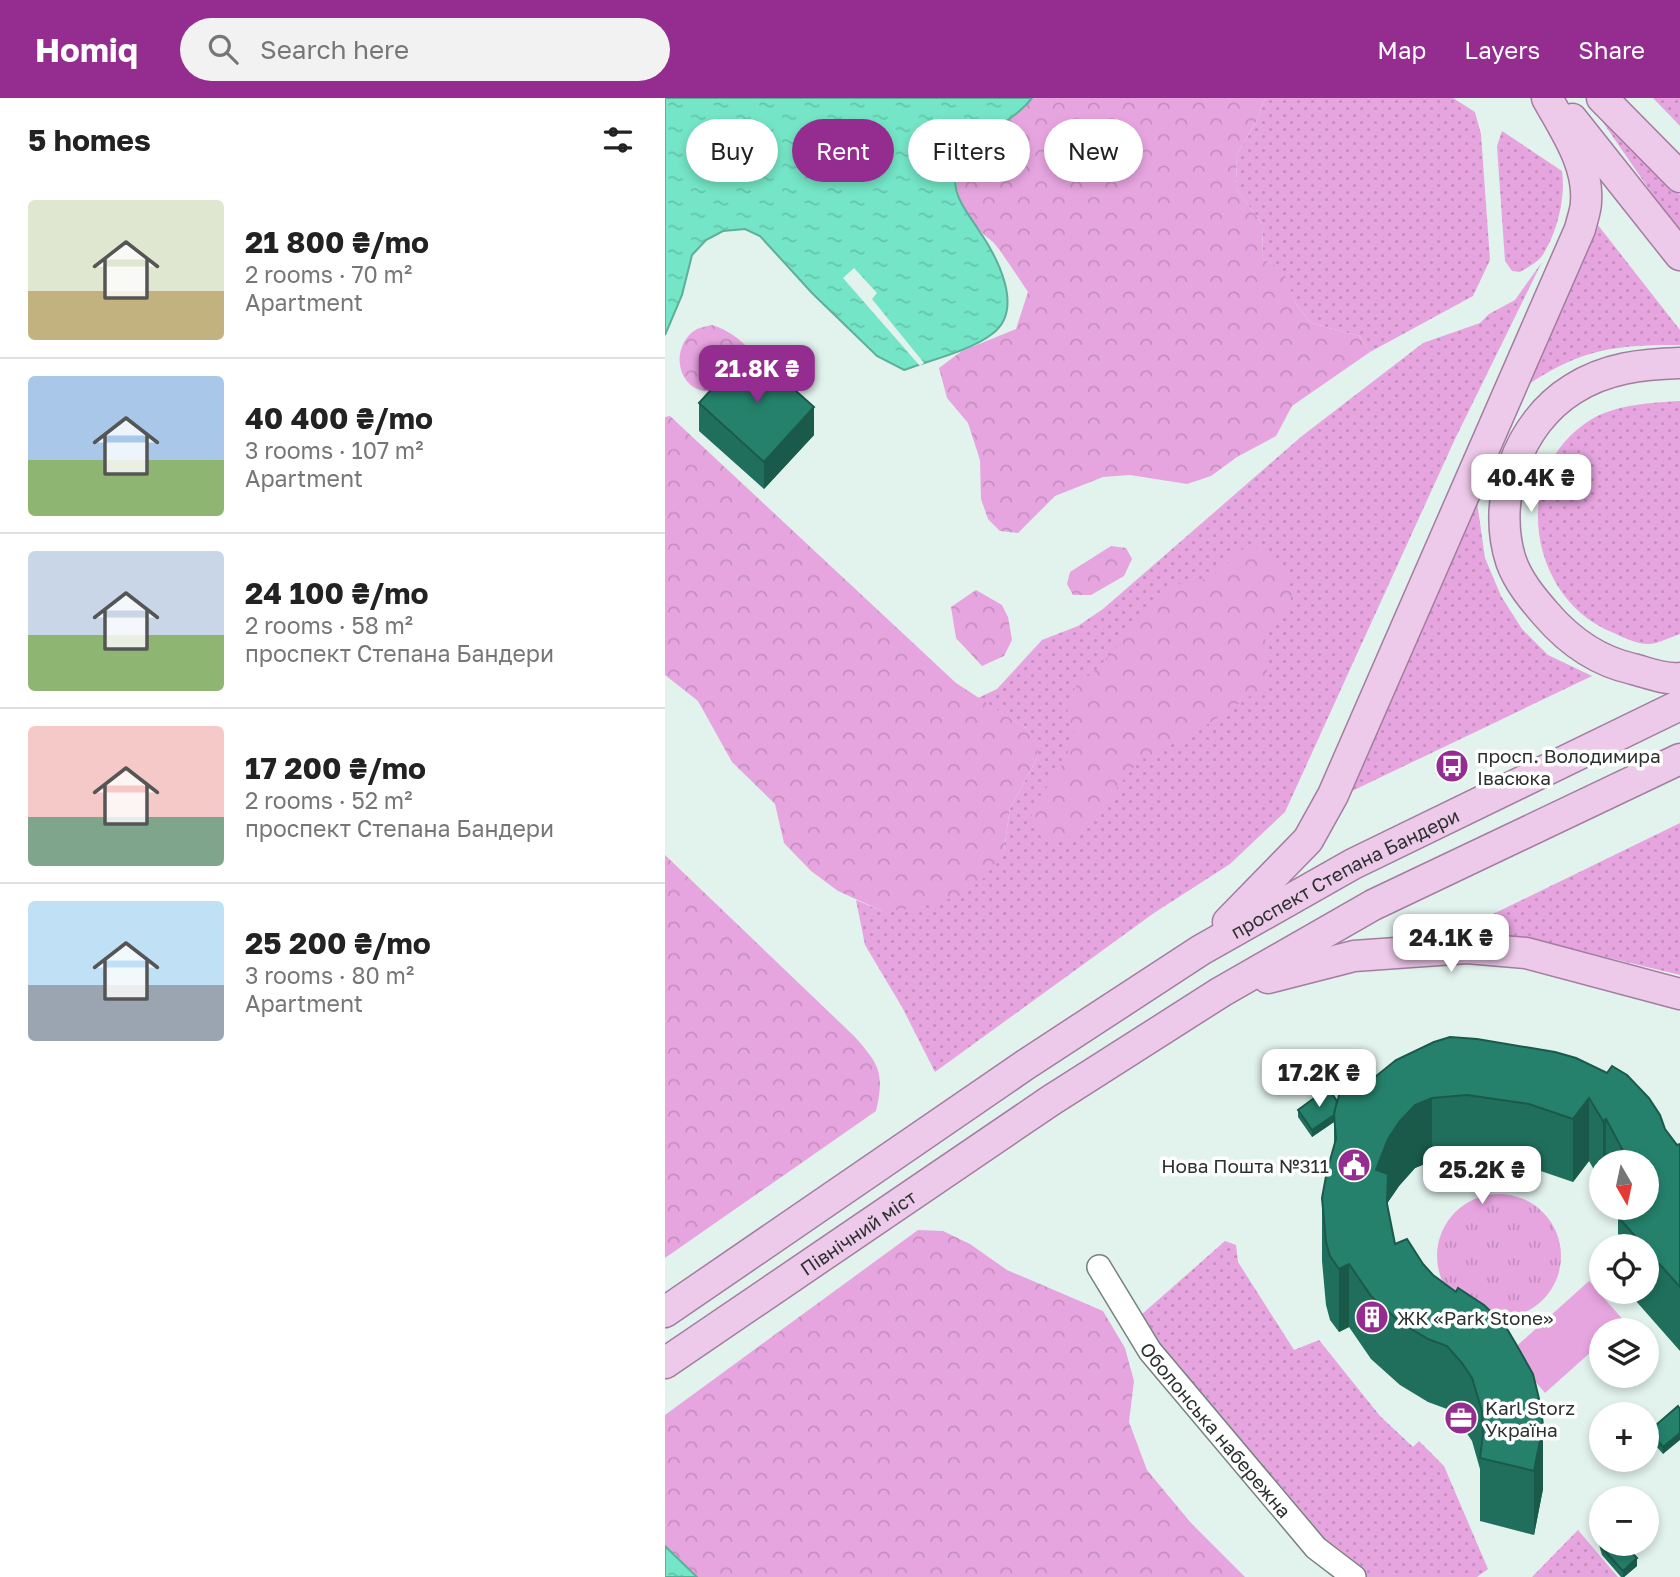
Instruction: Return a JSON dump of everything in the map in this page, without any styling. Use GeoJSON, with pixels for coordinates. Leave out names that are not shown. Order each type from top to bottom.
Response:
{"type":"FeatureCollection","features":[{"type":"Feature","properties":{"kind":"main road"},"geometry":{"type":"LineString","coordinates":[[1201,950],[1308,840],[1326,808],[1580,229],[1587,203],[1584,174],[1574,146],[1547,98]]}},
{"type":"Feature","properties":{"kind":"main road"},"geometry":{"type":"LineString","coordinates":[[1553,98],[1593,144],[1680,255]]}},
{"type":"Feature","properties":{"kind":"main road"},"geometry":{"type":"LineString","coordinates":[[1602,98],[1680,177]]}},
{"type":"Feature","properties":{"kind":"main road"},"geometry":{"type":"LineString","coordinates":[[1680,363],[1643,364],[1602,374],[1573,389],[1548,409],[1525,436],[1514,463],[1506,502],[1506,527],[1511,561],[1529,595],[1560,630],[1584,649],[1611,664],[1680,678]]}},
{"type":"Feature","properties":{"kind":"main road","name":"проспект Степана Бандери"},"geometry":{"type":"LineString","coordinates":[[665,1312],[1025,1065],[1201,950],[1353,863],[1680,705]]}},
{"type":"Feature","properties":{"kind":"main road"},"geometry":{"type":"LineString","coordinates":[[1221,992],[1373,905],[1680,759]]}},
{"type":"Feature","properties":{"kind":"main road"},"geometry":{"type":"LineString","coordinates":[[1221,992],[1354,956],[1467,948],[1526,953],[1680,994]]}},
{"type":"Feature","properties":{"kind":"main road","name":"Північний міст"},"geometry":{"type":"LineString","coordinates":[[665,1363],[1050,1101],[1221,992]]}},
{"type":"Feature","properties":{"kind":"street","name":"Оболонська набережна"},"geometry":{"type":"LineString","coordinates":[[1099,1267],[1150,1351],[1316,1548],[1354,1577]]}},
{"type":"Feature","properties":{"kind":"green space"},"geometry":{"type":"Polygon","coordinates":[[[1032,98],[1265,98],[1256,122],[1237,154],[1236,188],[1262,224],[1263,259],[1283,270],[1296,304],[1311,323],[1359,336],[1370,352],[1292,406],[1276,436],[1237,457],[1211,476],[1187,484],[1130,475],[1103,477],[1055,496],[1018,533],[1000,531],[988,519],[981,499],[980,460],[968,423],[947,398],[939,368],[962,351],[1016,329],[1028,292],[994,243],[968,216],[958,193],[957,182],[1030,182],[1030,119],[1008,119],[1032,98]]]}},
{"type":"Feature","properties":{"kind":"green space"},"geometry":{"type":"Polygon","coordinates":[[[1265,98],[1453,98],[1475,112],[1481,134],[1490,260],[1473,296],[1370,352],[1359,336],[1311,323],[1296,304],[1282,270],[1263,259],[1262,224],[1236,188],[1237,154],[1256,122],[1265,98]]]}},
{"type":"Feature","properties":{"kind":"green space"},"geometry":{"type":"Polygon","coordinates":[[[1653,98],[1680,98],[1680,126],[1653,98]]]}},
{"type":"Feature","properties":{"kind":"green space"},"geometry":{"type":"Polygon","coordinates":[[[1602,121],[1680,195],[1680,234],[1602,121]]]}},
{"type":"Feature","properties":{"kind":"green space"},"geometry":{"type":"Polygon","coordinates":[[[1502,131],[1562,171],[1561,204],[1552,237],[1540,259],[1520,272],[1512,271],[1505,261],[1497,146],[1502,131]]]}},
{"type":"Feature","properties":{"kind":"green space"},"geometry":{"type":"Polygon","coordinates":[[[1594,220],[1680,330],[1680,345],[1634,346],[1595,353],[1558,367],[1519,391],[1594,220]]]}},
{"type":"Feature","properties":{"kind":"green space"},"geometry":{"type":"Polygon","coordinates":[[[1542,262],[1455,439],[1285,812],[1230,864],[1154,913],[935,1072],[902,1007],[865,945],[856,900],[882,911],[1004,850],[1010,808],[1037,759],[1027,729],[978,698],[997,689],[1042,640],[1078,626],[1103,609],[1302,436],[1423,343],[1480,323],[1489,314],[1515,300],[1542,262]]]}},
{"type":"Feature","properties":{"kind":"green space"},"geometry":{"type":"Polygon","coordinates":[[[712,325],[747,346],[764,365],[728,386],[703,391],[693,387],[686,379],[681,370],[680,359],[687,337],[697,329],[712,325]]]}},
{"type":"Feature","properties":{"kind":"green space"},"geometry":{"type":"Polygon","coordinates":[[[1680,401],[1680,634],[1646,644],[1618,635],[1585,616],[1562,592],[1547,564],[1539,532],[1539,500],[1548,469],[1565,441],[1592,419],[1624,407],[1680,401]]]}},
{"type":"Feature","properties":{"kind":"green space"},"geometry":{"type":"Polygon","coordinates":[[[670,416],[956,683],[1027,729],[1038,742],[1037,759],[1010,808],[1004,850],[985,877],[959,896],[917,908],[882,911],[838,891],[811,871],[784,843],[775,804],[732,762],[698,701],[665,675],[665,417],[670,416]]]}},
{"type":"Feature","properties":{"kind":"green space"},"geometry":{"type":"Polygon","coordinates":[[[1476,495],[1485,558],[1501,596],[1522,629],[1548,655],[1592,676],[1352,791],[1476,495]]]}},
{"type":"Feature","properties":{"kind":"green space"},"geometry":{"type":"Polygon","coordinates":[[[1111,546],[1126,548],[1132,559],[1124,576],[1091,595],[1073,595],[1067,584],[1070,572],[1111,546]]]}},
{"type":"Feature","properties":{"kind":"green space"},"geometry":{"type":"Polygon","coordinates":[[[1252,547],[1269,552],[1287,574],[1292,592],[1289,611],[1265,637],[1268,684],[1199,730],[1138,762],[1099,810],[1067,839],[1043,841],[1031,817],[1038,800],[1062,765],[1075,737],[1066,705],[1077,684],[1098,668],[1154,602],[1179,584],[1210,578],[1227,564],[1237,551],[1252,547]]]}},
{"type":"Feature","properties":{"kind":"green space"},"geometry":{"type":"Polygon","coordinates":[[[976,590],[1002,605],[1008,617],[1012,640],[1004,656],[982,666],[956,638],[951,607],[976,590]]]}},
{"type":"Feature","properties":{"kind":"green space"},"geometry":{"type":"Polygon","coordinates":[[[1680,823],[1680,975],[1522,937],[1458,931],[1680,823]]]}},
{"type":"Feature","properties":{"kind":"green space"},"geometry":{"type":"Polygon","coordinates":[[[665,855],[854,1036],[874,1062],[880,1078],[880,1087],[876,1111],[665,1258],[665,855]]]}},
{"type":"Feature","properties":{"kind":"green space"},"geometry":{"type":"Polygon","coordinates":[[[1499,1194],[1523,1199],[1543,1212],[1556,1232],[1561,1256],[1556,1280],[1543,1300],[1523,1313],[1499,1318],[1475,1313],[1455,1300],[1442,1280],[1437,1256],[1442,1232],[1455,1212],[1475,1199],[1499,1194]]]}},
{"type":"Feature","properties":{"kind":"green space"},"geometry":{"type":"Polygon","coordinates":[[[918,1230],[943,1231],[970,1244],[1007,1270],[1103,1311],[1125,1348],[1134,1381],[1129,1422],[1147,1470],[1191,1523],[1245,1577],[697,1577],[665,1546],[665,1415],[918,1230]]]}},
{"type":"Feature","properties":{"kind":"green space"},"geometry":{"type":"Polygon","coordinates":[[[1225,1241],[1236,1245],[1238,1262],[1294,1350],[1319,1340],[1380,1416],[1413,1447],[1419,1441],[1444,1466],[1488,1569],[1477,1577],[1366,1577],[1320,1543],[1149,1345],[1141,1315],[1225,1241]]]}},
{"type":"Feature","properties":{"kind":"green space"},"geometry":{"type":"Polygon","coordinates":[[[1589,1281],[1589,1304],[1609,1304],[1621,1318],[1589,1318],[1589,1354],[1545,1393],[1510,1352],[1589,1281]]]}},
{"type":"Feature","properties":{"kind":"green space"},"geometry":{"type":"Polygon","coordinates":[[[1578,1530],[1589,1543],[1589,1556],[1600,1556],[1618,1577],[1532,1577],[1578,1530]]]}},
{"type":"Feature","properties":{"kind":"water"},"geometry":{"type":"Polygon","coordinates":[[[665,98],[1032,98],[1009,119],[908,119],[908,182],[955,182],[959,198],[993,253],[1005,282],[1007,311],[1002,323],[983,340],[904,370],[877,356],[812,293],[760,236],[745,229],[723,231],[706,240],[692,255],[682,295],[665,335],[665,98]]]}},
{"type":"Feature","properties":{"kind":"water"},"geometry":{"type":"Polygon","coordinates":[[[665,1546],[697,1577],[665,1577],[665,1546]]]}},
{"type":"Feature","properties":{"kind":"pier"},"geometry":{"type":"Polygon","coordinates":[[[854,268],[877,293],[872,299],[924,363],[920,366],[843,278],[854,268]]]}},
{"type":"Feature","properties":{"kind":"building"},"geometry":{"type":"Polygon","coordinates":[[[749,349],[814,407],[764,462],[699,403],[749,349]]]}},
{"type":"Feature","properties":{"kind":"building"},"geometry":{"type":"Polygon","coordinates":[[[1450,1037],[1477,1039],[1555,1052],[1576,1058],[1607,1073],[1612,1066],[1627,1075],[1649,1098],[1665,1129],[1677,1145],[1680,1144],[1680,1287],[1659,1263],[1659,1234],[1633,1234],[1621,1220],[1659,1220],[1659,1150],[1623,1150],[1606,1119],[1603,1121],[1589,1098],[1573,1119],[1529,1104],[1467,1095],[1432,1098],[1415,1105],[1388,1139],[1376,1170],[1388,1174],[1387,1204],[1395,1244],[1407,1239],[1433,1275],[1456,1292],[1458,1288],[1484,1305],[1504,1324],[1533,1374],[1543,1425],[1534,1471],[1480,1458],[1482,1411],[1472,1378],[1462,1363],[1447,1346],[1428,1339],[1400,1322],[1371,1296],[1349,1264],[1339,1269],[1330,1256],[1326,1242],[1322,1198],[1336,1139],[1334,1113],[1342,1085],[1365,1077],[1375,1077],[1396,1060],[1450,1037]]]}},
{"type":"Feature","properties":{"kind":"building"},"geometry":{"type":"Polygon","coordinates":[[[1328,1088],[1337,1101],[1334,1115],[1312,1130],[1298,1110],[1328,1088]]]}},
{"type":"Feature","properties":{"kind":"building"},"geometry":{"type":"Polygon","coordinates":[[[1678,1406],[1680,1433],[1663,1447],[1659,1442],[1659,1422],[1678,1406]]]}},
{"type":"Feature","properties":{"kind":"building"},"geometry":{"type":"Polygon","coordinates":[[[1609,1556],[1637,1558],[1623,1571],[1609,1556]]]}},
{"type":"Feature","properties":{"kind":"place","name":"просп. Володимира Івасюка"},"geometry":{"type":"Point","coordinates":[1452,766]}},
{"type":"Feature","properties":{"kind":"place","name":"Нова Пошта №311"},"geometry":{"type":"Point","coordinates":[1354,1165]}},
{"type":"Feature","properties":{"kind":"place","name":"ЖК «Park Stone»"},"geometry":{"type":"Point","coordinates":[1372,1317]}},
{"type":"Feature","properties":{"kind":"place","name":"Karl Storz Україна"},"geometry":{"type":"Point","coordinates":[1461,1418]}}]}
